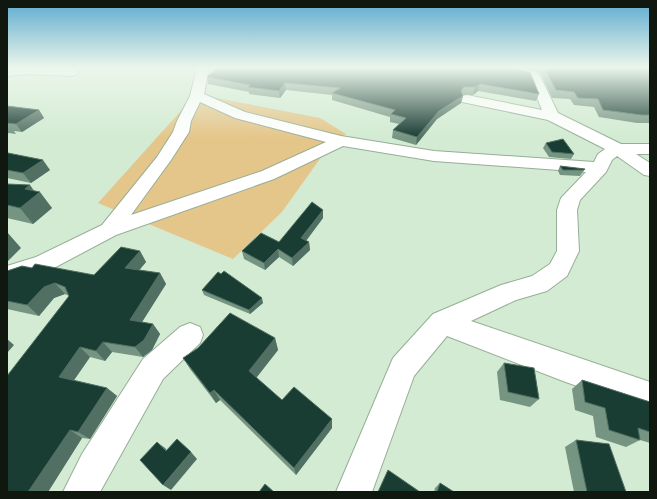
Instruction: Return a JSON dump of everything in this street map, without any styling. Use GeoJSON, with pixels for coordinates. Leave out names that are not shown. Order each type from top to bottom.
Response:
{"type":"FeatureCollection","features":[{"type":"Feature","properties":{"kind":"street"},"geometry":{"type":"LineString","coordinates":[[109,230],[163,160],[181,132],[184,121],[198,91]]}},
{"type":"Feature","properties":{"kind":"street"},"geometry":{"type":"LineString","coordinates":[[541,91],[552,116]]}},
{"type":"Feature","properties":{"kind":"street"},"geometry":{"type":"LineString","coordinates":[[197,96],[240,115],[341,141],[434,156],[600,168]]}},
{"type":"Feature","properties":{"kind":"street"},"geometry":{"type":"LineString","coordinates":[[467,99],[552,116],[618,149],[650,171]]}},
{"type":"Feature","properties":{"kind":"street"},"geometry":{"type":"LineString","coordinates":[[7,275],[44,263],[109,230],[268,175],[341,141]]}},
{"type":"Feature","properties":{"kind":"street"},"geometry":{"type":"LineString","coordinates":[[354,492],[403,368],[442,322],[510,292],[539,284],[559,270],[568,251],[567,210],[571,198],[600,168],[604,158],[618,149],[650,149]]}},
{"type":"Feature","properties":{"kind":"street"},"geometry":{"type":"LineString","coordinates":[[442,322],[650,397]]}},
{"type":"Feature","properties":{"kind":"street"},"geometry":{"type":"LineString","coordinates":[[81,492],[94,466],[154,369],[190,335]]}},
{"type":"Feature","properties":{"kind":"shaded area"},"geometry":{"type":"Polygon","coordinates":[[[196,94],[320,118],[346,134],[329,146],[282,212],[233,259],[98,203],[196,94]]]}},
{"type":"Feature","properties":{"kind":"building"},"geometry":{"type":"Polygon","coordinates":[[[335,91],[461,91],[463,96],[439,111],[417,137],[393,130],[406,118],[391,114],[395,110],[332,93],[335,91]]]}},
{"type":"Feature","properties":{"kind":"building"},"geometry":{"type":"Polygon","coordinates":[[[523,91],[538,91],[539,94],[523,91]]]}},
{"type":"Feature","properties":{"kind":"building"},"geometry":{"type":"Polygon","coordinates":[[[568,91],[650,91],[650,115],[603,110],[598,99],[578,98],[574,92],[568,91]]]}},
{"type":"Feature","properties":{"kind":"building"},"geometry":{"type":"Polygon","coordinates":[[[7,106],[39,110],[16,124],[7,123],[7,106]]]}},
{"type":"Feature","properties":{"kind":"building"},"geometry":{"type":"Polygon","coordinates":[[[563,139],[574,154],[552,152],[546,143],[563,139]]]}},
{"type":"Feature","properties":{"kind":"building"},"geometry":{"type":"Polygon","coordinates":[[[8,153],[43,160],[23,173],[7,170],[8,153]]]}},
{"type":"Feature","properties":{"kind":"building"},"geometry":{"type":"Polygon","coordinates":[[[560,166],[585,169],[563,170],[560,166]]]}},
{"type":"Feature","properties":{"kind":"building"},"geometry":{"type":"Polygon","coordinates":[[[7,184],[30,185],[25,189],[40,192],[20,208],[7,205],[7,184]]]}},
{"type":"Feature","properties":{"kind":"building"},"geometry":{"type":"Polygon","coordinates":[[[312,202],[323,210],[301,238],[309,242],[292,258],[278,249],[264,263],[242,251],[261,233],[279,242],[312,202]]]}},
{"type":"Feature","properties":{"kind":"building"},"geometry":{"type":"Polygon","coordinates":[[[121,247],[140,251],[125,268],[160,273],[130,320],[153,324],[144,340],[135,347],[103,342],[96,351],[80,347],[59,377],[107,388],[78,432],[70,430],[28,492],[7,492],[7,376],[69,296],[65,287],[55,283],[44,287],[27,305],[7,301],[7,271],[22,266],[32,268],[35,264],[94,275],[121,247]]]}},
{"type":"Feature","properties":{"kind":"building"},"geometry":{"type":"Polygon","coordinates":[[[224,271],[262,298],[249,310],[202,290],[218,272],[221,274],[224,271]]]}},
{"type":"Feature","properties":{"kind":"building"},"geometry":{"type":"Polygon","coordinates":[[[230,313],[275,338],[249,371],[282,400],[294,387],[332,419],[294,468],[214,390],[210,393],[183,358],[198,348],[230,313]]]}},
{"type":"Feature","properties":{"kind":"building"},"geometry":{"type":"Polygon","coordinates":[[[504,363],[534,368],[539,399],[508,392],[504,363]]]}},
{"type":"Feature","properties":{"kind":"building"},"geometry":{"type":"Polygon","coordinates":[[[582,380],[650,402],[650,432],[638,428],[640,440],[609,430],[605,408],[585,402],[582,380]]]}},
{"type":"Feature","properties":{"kind":"building"},"geometry":{"type":"Polygon","coordinates":[[[177,439],[191,452],[163,485],[140,460],[157,442],[166,451],[177,439]]]}},
{"type":"Feature","properties":{"kind":"building"},"geometry":{"type":"Polygon","coordinates":[[[576,440],[609,444],[626,492],[587,492],[576,440]]]}},
{"type":"Feature","properties":{"kind":"building"},"geometry":{"type":"Polygon","coordinates":[[[388,470],[420,492],[378,492],[388,470]]]}},
{"type":"Feature","properties":{"kind":"building"},"geometry":{"type":"Polygon","coordinates":[[[440,483],[454,492],[437,492],[440,483]]]}},
{"type":"Feature","properties":{"kind":"building"},"geometry":{"type":"Polygon","coordinates":[[[265,484],[274,492],[259,492],[265,484]]]}}]}
